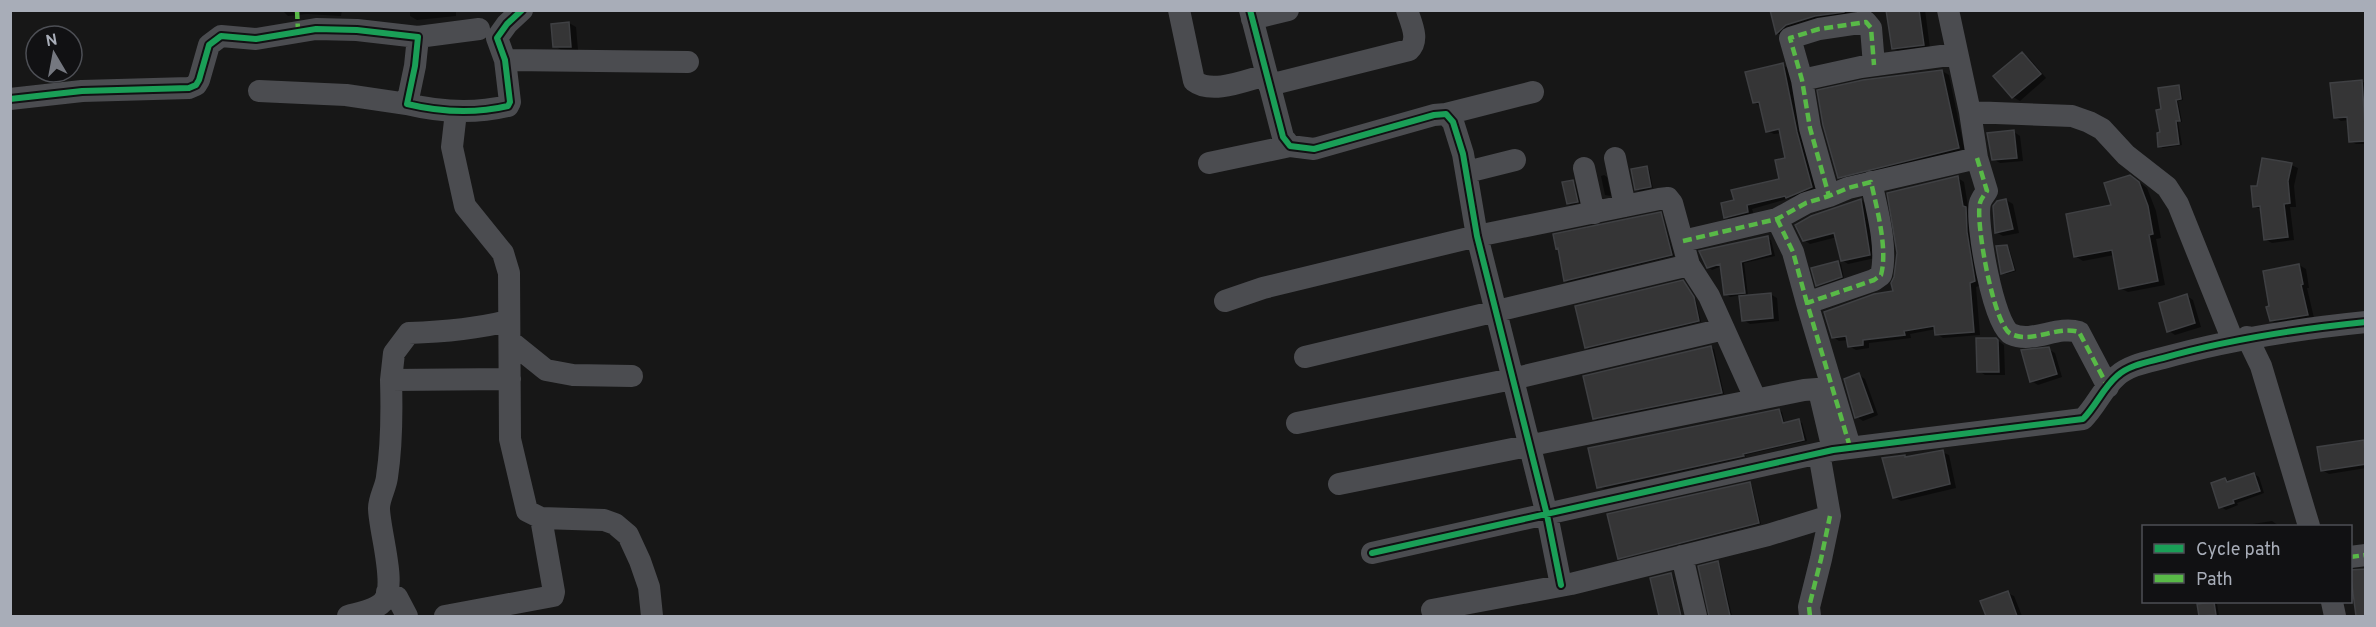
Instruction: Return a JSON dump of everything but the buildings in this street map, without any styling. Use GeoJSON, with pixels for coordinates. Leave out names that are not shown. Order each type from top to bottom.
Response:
{"type":"FeatureCollection","features":[{"type":"Feature","properties":{"kind":"street"},"geometry":{"type":"LineString","coordinates":[[260,91],[346,95],[407,104],[436,111],[456,112],[508,106],[510,102],[505,60],[497,38],[507,24],[522,10]]}},
{"type":"Feature","properties":{"kind":"street"},"geometry":{"type":"LineString","coordinates":[[1179,10],[1194,81],[1201,87],[1208,88],[1268,80],[1408,50],[1415,39],[1407,10]]}},
{"type":"Feature","properties":{"kind":"street"},"geometry":{"type":"LineString","coordinates":[[1288,10],[1251,15],[1283,137],[1290,146]]}},
{"type":"Feature","properties":{"kind":"street"},"geometry":{"type":"LineString","coordinates":[[1948,10],[1970,112],[1977,158],[1987,191],[1980,202],[1979,213],[1990,288],[2000,323],[2010,334],[2030,337],[2069,329],[2079,332],[2108,387]]}},
{"type":"Feature","properties":{"kind":"street"},"geometry":{"type":"LineString","coordinates":[[10,99],[82,92],[189,88],[196,85],[199,80],[209,45],[221,36],[256,39],[298,21],[418,37],[479,30]]}},
{"type":"Feature","properties":{"kind":"street"},"geometry":{"type":"LineString","coordinates":[[1829,196],[1810,128],[1802,80],[1790,38],[1819,29],[1866,22],[1870,24],[1874,65]]}},
{"type":"Feature","properties":{"kind":"street"},"geometry":{"type":"LineString","coordinates":[[407,104],[418,37]]}},
{"type":"Feature","properties":{"kind":"street"},"geometry":{"type":"LineString","coordinates":[[1802,80],[1874,65],[1956,54]]}},
{"type":"Feature","properties":{"kind":"street"},"geometry":{"type":"LineString","coordinates":[[505,60],[688,62]]}},
{"type":"Feature","properties":{"kind":"street"},"geometry":{"type":"LineString","coordinates":[[1209,163],[1290,146],[1314,148],[1434,115],[1533,92]]}},
{"type":"Feature","properties":{"kind":"street"},"geometry":{"type":"LineString","coordinates":[[456,112],[452,147],[465,206],[472,218],[503,253],[509,273],[510,439],[527,511],[542,518],[604,520],[615,524],[628,535],[649,587],[652,616]]}},
{"type":"Feature","properties":{"kind":"street"},"geometry":{"type":"LineString","coordinates":[[1970,112],[2072,116],[2089,122],[2102,129],[2126,155],[2167,187],[2178,204],[2240,339],[2261,366],[2309,525]]}},
{"type":"Feature","properties":{"kind":"street"},"geometry":{"type":"LineString","coordinates":[[1446,114],[1453,122],[1467,172],[1477,236],[1497,311],[1527,445],[1546,514],[1561,585]]}},
{"type":"Feature","properties":{"kind":"street"},"geometry":{"type":"LineString","coordinates":[[1615,158],[1625,206]]}},
{"type":"Feature","properties":{"kind":"street"},"geometry":{"type":"LineString","coordinates":[[1683,242],[1777,219],[1806,203],[1848,188],[1977,158]]}},
{"type":"Feature","properties":{"kind":"street"},"geometry":{"type":"LineString","coordinates":[[1467,172],[1515,160]]}},
{"type":"Feature","properties":{"kind":"street"},"geometry":{"type":"LineString","coordinates":[[1584,168],[1594,213]]}},
{"type":"Feature","properties":{"kind":"street"},"geometry":{"type":"LineString","coordinates":[[1807,303],[1881,275],[1884,266],[1880,223],[1871,182]]}},
{"type":"Feature","properties":{"kind":"street"},"geometry":{"type":"LineString","coordinates":[[1225,301],[1263,288],[1477,236],[1668,198],[1672,202],[1689,265],[1704,287],[1755,398]]}},
{"type":"Feature","properties":{"kind":"street"},"geometry":{"type":"LineString","coordinates":[[1777,219],[1796,260],[1807,303],[1834,450],[1830,516],[1809,607],[1810,616]]}},
{"type":"Feature","properties":{"kind":"street"},"geometry":{"type":"LineString","coordinates":[[1305,357],[1689,265]]}},
{"type":"Feature","properties":{"kind":"street"},"geometry":{"type":"LineString","coordinates":[[1372,553],[1834,450],[2083,419],[2093,410],[2117,376],[2130,368],[2205,346],[2240,339],[2366,322]]}},
{"type":"Feature","properties":{"kind":"street"},"geometry":{"type":"LineString","coordinates":[[348,616],[378,606],[385,600],[387,592],[386,556],[378,506],[387,481],[393,436],[391,380],[394,352],[409,333],[436,333],[486,327],[509,331],[546,370],[573,375],[632,376]]}},
{"type":"Feature","properties":{"kind":"street"},"geometry":{"type":"LineString","coordinates":[[1297,423],[1512,378],[1724,329]]}},
{"type":"Feature","properties":{"kind":"street"},"geometry":{"type":"LineString","coordinates":[[391,380],[510,379]]}},
{"type":"Feature","properties":{"kind":"street"},"geometry":{"type":"LineString","coordinates":[[1339,484],[1755,398],[1817,389],[1834,450]]}},
{"type":"Feature","properties":{"kind":"street"},"geometry":{"type":"LineString","coordinates":[[1432,610],[1561,585],[1768,535],[1830,516]]}},
{"type":"Feature","properties":{"kind":"street"},"geometry":{"type":"LineString","coordinates":[[445,616],[553,596],[542,518]]}},
{"type":"Feature","properties":{"kind":"street"},"geometry":{"type":"LineString","coordinates":[[1682,556],[1696,616]]}},
{"type":"Feature","properties":{"kind":"street"},"geometry":{"type":"LineString","coordinates":[[387,592],[397,597],[406,616]]}},
{"type":"Feature","properties":{"kind":"marked path"},"geometry":{"type":"LineString","coordinates":[[297,10],[298,31]]}},
{"type":"Feature","properties":{"kind":"marked path"},"geometry":{"type":"LineString","coordinates":[[1850,447],[1807,303],[1874,280],[1881,275],[1883,265],[1881,229],[1871,182],[1829,196],[1810,128],[1802,80],[1790,38],[1819,29],[1866,22],[1871,28],[1874,65]]}},
{"type":"Feature","properties":{"kind":"marked path"},"geometry":{"type":"LineString","coordinates":[[1977,158],[1987,191],[1981,201],[1979,214],[1983,251],[1992,294],[2005,327],[2011,334],[2028,337],[2071,330],[2079,332],[2108,387]]}},
{"type":"Feature","properties":{"kind":"marked path"},"geometry":{"type":"LineString","coordinates":[[1683,241],[1777,219],[1806,203],[1829,196]]}},
{"type":"Feature","properties":{"kind":"marked path"},"geometry":{"type":"LineString","coordinates":[[1777,219],[1793,252],[1807,303]]}},
{"type":"Feature","properties":{"kind":"marked path"},"geometry":{"type":"LineString","coordinates":[[1810,616],[1809,607],[1830,516]]}},
{"type":"Feature","properties":{"kind":"marked path"},"geometry":{"type":"LineString","coordinates":[[2352,557],[2366,555]]}},
{"type":"Feature","properties":{"kind":"cycle path"},"geometry":{"type":"LineString","coordinates":[[10,99],[82,91],[189,88],[196,85],[199,80],[209,45],[221,36],[256,39],[316,29],[357,30],[418,37],[407,104],[457,111],[495,109],[508,106],[510,102],[505,60],[497,38],[507,24],[522,10]]}},
{"type":"Feature","properties":{"kind":"cycle path"},"geometry":{"type":"LineString","coordinates":[[1250,10],[1283,137],[1290,146],[1314,149],[1434,115],[1446,114],[1453,122],[1463,154],[1477,236],[1547,515],[1561,585]]}},
{"type":"Feature","properties":{"kind":"cycle path"},"geometry":{"type":"LineString","coordinates":[[1372,553],[1833,450],[2083,419],[2112,381],[2122,372],[2139,364],[2238,340],[2289,331],[2366,322]]}}]}
